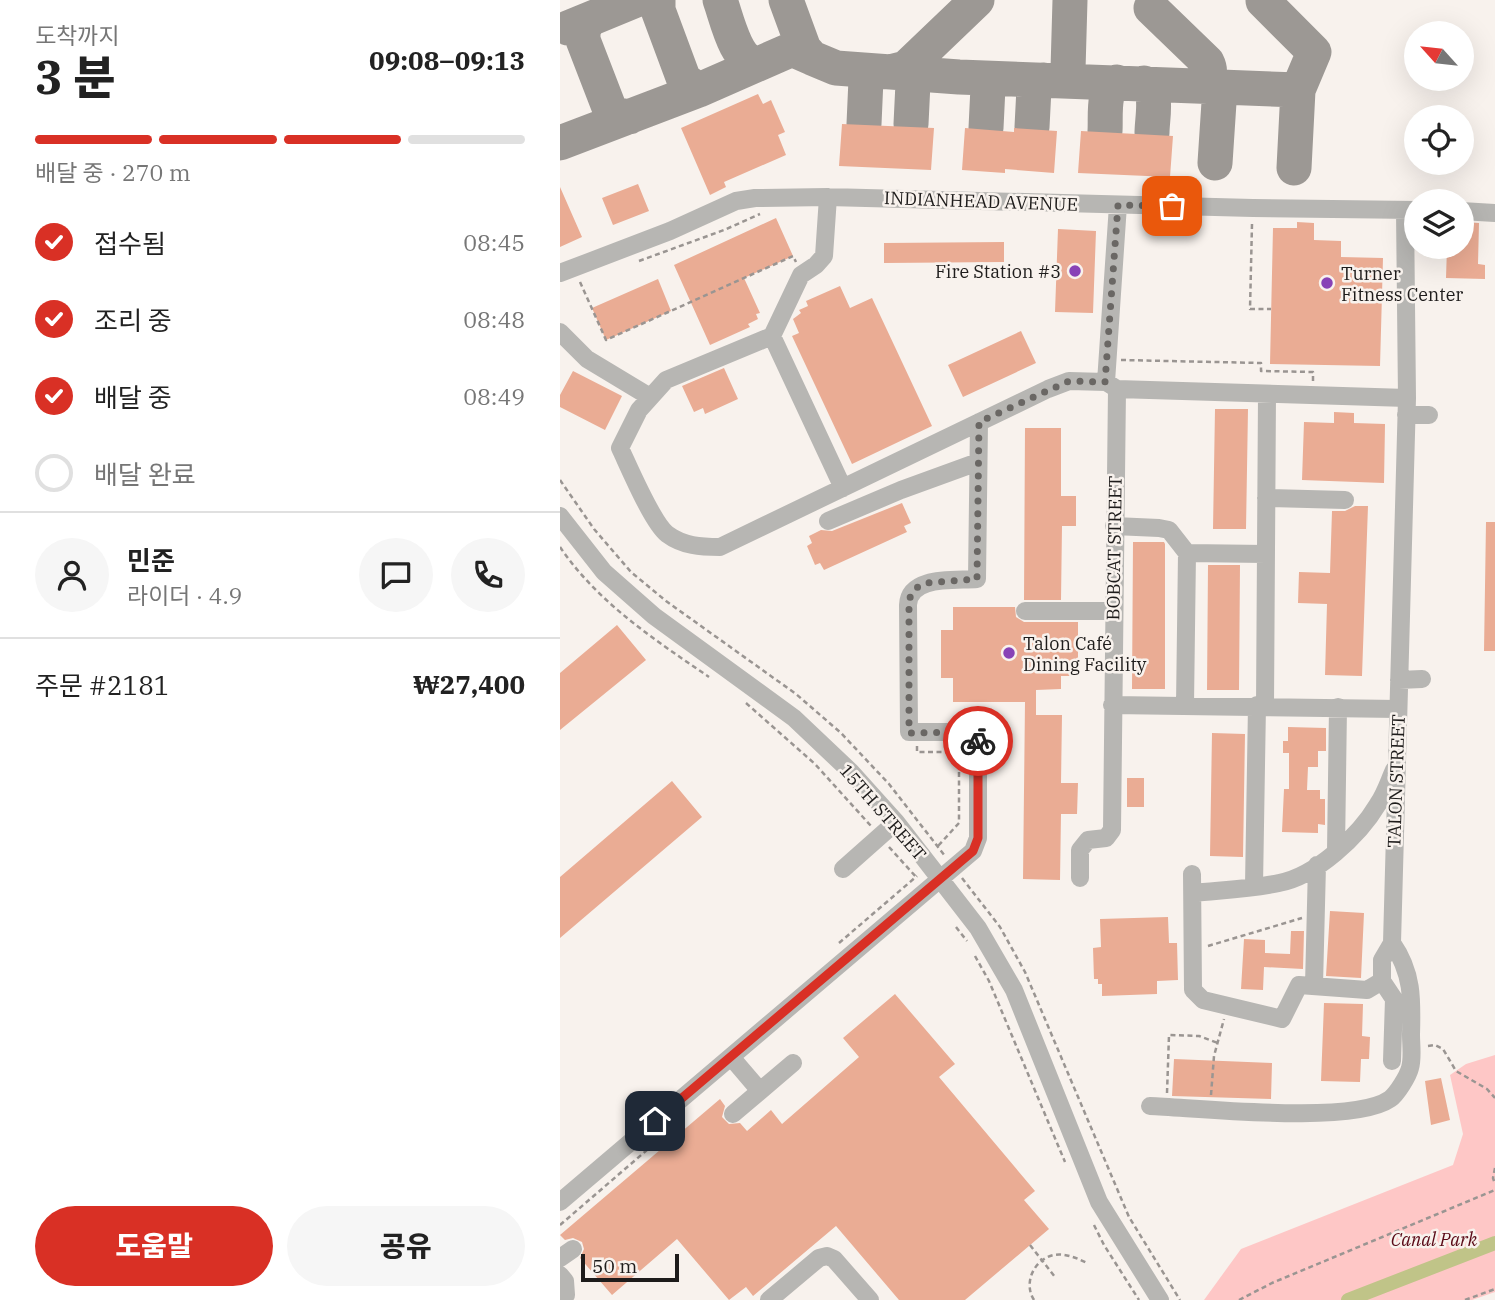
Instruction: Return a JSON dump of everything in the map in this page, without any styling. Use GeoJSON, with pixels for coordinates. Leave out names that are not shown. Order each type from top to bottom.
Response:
{"type":"FeatureCollection","features":[{"type":"Feature","properties":{"kind":"street","name":"INDIANHEAD AVENUE"},"geometry":{"type":"LineString","coordinates":[[565,279],[736,201],[755,198],[828,197],[1404,210]]}},
{"type":"Feature","properties":{"kind":"street"},"geometry":{"type":"LineString","coordinates":[[828,197],[831,257],[802,275],[772,336],[666,380],[639,410],[620,448],[665,533],[695,547],[720,547],[1069,381],[1111,386],[1312,396],[1407,407],[1429,415]]}},
{"type":"Feature","properties":{"kind":"street","name":"BOBCAT STREET"},"geometry":{"type":"LineString","coordinates":[[1080,878],[1080,850],[1088,840],[1106,838],[1112,830],[1114,526],[1111,386],[1107,359],[1118,205]]}},
{"type":"Feature","properties":{"kind":"street"},"geometry":{"type":"LineString","coordinates":[[1474,212],[1495,213]]}},
{"type":"Feature","properties":{"kind":"street","name":"TALON STREET"},"geometry":{"type":"LineString","coordinates":[[1158,1107],[1339,1112],[1375,1105],[1392,1098],[1410,1067],[1412,992],[1402,958],[1392,943],[1409,259]]}},
{"type":"Feature","properties":{"kind":"street"},"geometry":{"type":"LineString","coordinates":[[560,332],[587,359],[650,397]]}},
{"type":"Feature","properties":{"kind":"street"},"geometry":{"type":"LineString","coordinates":[[772,336],[843,488]]}},
{"type":"Feature","properties":{"kind":"street"},"geometry":{"type":"LineString","coordinates":[[1254,886],[1266,554],[1267,394]]}},
{"type":"Feature","properties":{"kind":"street"},"geometry":{"type":"LineString","coordinates":[[560,1202],[973,851],[978,838],[978,732],[909,733],[909,599],[916,588],[925,583],[977,579],[979,422]]}},
{"type":"Feature","properties":{"kind":"street"},"geometry":{"type":"LineString","coordinates":[[828,521],[901,489],[978,462]]}},
{"type":"Feature","properties":{"kind":"street"},"geometry":{"type":"LineString","coordinates":[[1266,499],[1345,500]]}},
{"type":"Feature","properties":{"kind":"street","name":"15TH STREET"},"geometry":{"type":"LineString","coordinates":[[560,516],[604,572],[654,616],[794,718],[851,772],[895,822],[933,885],[978,928],[1014,990],[1099,1202],[1160,1300]]}},
{"type":"Feature","properties":{"kind":"street"},"geometry":{"type":"LineString","coordinates":[[1114,526],[1170,530],[1187,553],[1185,705]]}},
{"type":"Feature","properties":{"kind":"street"},"geometry":{"type":"LineString","coordinates":[[1187,553],[1266,554]]}},
{"type":"Feature","properties":{"kind":"street"},"geometry":{"type":"LineString","coordinates":[[1025,611],[1113,611]]}},
{"type":"Feature","properties":{"kind":"street"},"geometry":{"type":"LineString","coordinates":[[1399,680],[1422,680]]}},
{"type":"Feature","properties":{"kind":"street"},"geometry":{"type":"LineString","coordinates":[[1112,705],[1398,709]]}},
{"type":"Feature","properties":{"kind":"street"},"geometry":{"type":"LineString","coordinates":[[1336,851],[1338,707]]}},
{"type":"Feature","properties":{"kind":"street"},"geometry":{"type":"LineString","coordinates":[[1193,893],[1280,883],[1317,866],[1350,839],[1378,805],[1397,763]]}},
{"type":"Feature","properties":{"kind":"street"},"geometry":{"type":"LineString","coordinates":[[843,869],[895,822]]}},
{"type":"Feature","properties":{"kind":"street"},"geometry":{"type":"LineString","coordinates":[[1314,985],[1317,866]]}},
{"type":"Feature","properties":{"kind":"street"},"geometry":{"type":"LineString","coordinates":[[1192,874],[1193,990],[1203,1000],[1282,1019],[1299,985],[1367,990],[1382,981]]}},
{"type":"Feature","properties":{"kind":"street"},"geometry":{"type":"LineString","coordinates":[[1392,943],[1382,960],[1382,981],[1394,999],[1392,1061]]}},
{"type":"Feature","properties":{"kind":"street"},"geometry":{"type":"LineString","coordinates":[[731,1057],[760,1091]]}},
{"type":"Feature","properties":{"kind":"street"},"geometry":{"type":"LineString","coordinates":[[733,1114],[793,1063]]}},
{"type":"Feature","properties":{"kind":"street"},"geometry":{"type":"LineString","coordinates":[[769,1300],[819,1258],[827,1256],[834,1259],[870,1300]]}},
{"type":"Feature","properties":{"kind":"street"},"geometry":{"type":"LineString","coordinates":[[560,1275],[565,1281],[566,1296]]}},
{"type":"Feature","properties":{"kind":"path"},"geometry":{"type":"LineString","coordinates":[[1252,208],[1250,309],[1271,309]]}},
{"type":"Feature","properties":{"kind":"path"},"geometry":{"type":"LineString","coordinates":[[632,263],[761,214]]}},
{"type":"Feature","properties":{"kind":"path"},"geometry":{"type":"LineString","coordinates":[[565,279],[580,282],[606,340],[793,256],[802,275]]}},
{"type":"Feature","properties":{"kind":"path"},"geometry":{"type":"LineString","coordinates":[[1107,359],[1261,363],[1261,371],[1313,372],[1312,396]]}},
{"type":"Feature","properties":{"kind":"path"},"geometry":{"type":"LineString","coordinates":[[560,480],[594,529],[631,572],[666,601],[796,694],[842,733],[889,784],[954,867],[1000,928],[1025,972],[1129,1217],[1180,1300]]}},
{"type":"Feature","properties":{"kind":"path"},"geometry":{"type":"LineString","coordinates":[[560,547],[609,603],[643,632],[714,680]]}},
{"type":"Feature","properties":{"kind":"path"},"geometry":{"type":"LineString","coordinates":[[743,701],[815,764],[880,836],[933,885]]}},
{"type":"Feature","properties":{"kind":"path"},"geometry":{"type":"LineString","coordinates":[[917,733],[916,752],[959,752],[959,823],[938,846]]}},
{"type":"Feature","properties":{"kind":"path"},"geometry":{"type":"LineString","coordinates":[[1193,950],[1316,914]]}},
{"type":"Feature","properties":{"kind":"path"},"geometry":{"type":"LineString","coordinates":[[953,923],[968,944]]}},
{"type":"Feature","properties":{"kind":"path"},"geometry":{"type":"LineString","coordinates":[[974,953],[989,981],[1070,1172]]}},
{"type":"Feature","properties":{"kind":"path"},"geometry":{"type":"LineString","coordinates":[[1210,1109],[1214,1056],[1228,1006]]}},
{"type":"Feature","properties":{"kind":"path"},"geometry":{"type":"LineString","coordinates":[[1158,1107],[1169,1035],[1199,1037],[1218,1043]]}},
{"type":"Feature","properties":{"kind":"path"},"geometry":{"type":"LineString","coordinates":[[1411,1049],[1435,1045],[1443,1049],[1456,1071],[1487,1089],[1495,1098]]}},
{"type":"Feature","properties":{"kind":"path"},"geometry":{"type":"LineString","coordinates":[[1495,1168],[1495,1184]]}},
{"type":"Feature","properties":{"kind":"path"},"geometry":{"type":"LineString","coordinates":[[1238,1300],[1272,1283],[1495,1190]]}},
{"type":"Feature","properties":{"kind":"path"},"geometry":{"type":"LineString","coordinates":[[1090,1216],[1104,1245],[1139,1300]]}},
{"type":"Feature","properties":{"kind":"path"},"geometry":{"type":"LineString","coordinates":[[1030,1245],[1055,1277]]}},
{"type":"Feature","properties":{"kind":"path"},"geometry":{"type":"LineString","coordinates":[[1034,1300],[1029,1281],[1035,1267],[1042,1261],[1052,1255],[1064,1254],[1087,1263]]}},
{"type":"Feature","properties":{"kind":"path"},"geometry":{"type":"LineString","coordinates":[[1465,1300],[1495,1289]]}},
{"type":"Feature","properties":{"kind":"green space","name":"Canal Park"},"geometry":{"type":"Polygon","coordinates":[[[1495,1055],[1495,1292],[1472,1300],[1204,1300],[1241,1249],[1453,1165],[1463,1134],[1450,1075],[1466,1064],[1495,1055]]]}},
{"type":"Feature","properties":{"kind":"building"},"geometry":{"type":"Polygon","coordinates":[[[758,94],[763,104],[771,100],[785,132],[778,135],[786,155],[724,182],[726,187],[710,195],[681,128],[758,94]]]}},
{"type":"Feature","properties":{"kind":"building"},"geometry":{"type":"Polygon","coordinates":[[[842,124],[934,128],[931,170],[839,166],[842,124]]]}},
{"type":"Feature","properties":{"kind":"building"},"geometry":{"type":"Polygon","coordinates":[[[965,128],[1014,132],[1014,128],[1057,131],[1054,173],[1005,169],[1005,173],[962,170],[965,128]]]}},
{"type":"Feature","properties":{"kind":"building"},"geometry":{"type":"Polygon","coordinates":[[[1081,131],[1173,136],[1170,177],[1078,173],[1081,131]]]}},
{"type":"Feature","properties":{"kind":"building"},"geometry":{"type":"Polygon","coordinates":[[[638,184],[649,211],[613,225],[602,198],[638,184]]]}},
{"type":"Feature","properties":{"kind":"building"},"geometry":{"type":"Polygon","coordinates":[[[560,187],[582,237],[560,247],[560,187]]]}},
{"type":"Feature","properties":{"kind":"building"},"geometry":{"type":"Polygon","coordinates":[[[776,218],[793,256],[744,278],[760,313],[756,314],[758,319],[748,324],[750,327],[710,345],[674,265],[776,218]]]}},
{"type":"Feature","properties":{"kind":"building","name":"Turner Fitness Center"},"geometry":{"type":"Polygon","coordinates":[[[1297,222],[1314,223],[1314,240],[1341,241],[1341,257],[1383,258],[1380,366],[1270,364],[1273,228],[1297,228],[1297,222]]]}},
{"type":"Feature","properties":{"kind":"building"},"geometry":{"type":"Polygon","coordinates":[[[1474,223],[1479,223],[1478,264],[1485,265],[1485,279],[1446,278],[1447,259],[1474,259],[1474,223]]]}},
{"type":"Feature","properties":{"kind":"building","name":"Fire Station #3"},"geometry":{"type":"Polygon","coordinates":[[[1058,229],[1096,231],[1093,313],[1055,312],[1058,229]]]}},
{"type":"Feature","properties":{"kind":"building"},"geometry":{"type":"Polygon","coordinates":[[[1004,242],[1004,262],[884,263],[884,243],[1004,242]]]}},
{"type":"Feature","properties":{"kind":"building"},"geometry":{"type":"Polygon","coordinates":[[[658,279],[671,311],[606,340],[592,308],[658,279]]]}},
{"type":"Feature","properties":{"kind":"building"},"geometry":{"type":"Polygon","coordinates":[[[840,286],[850,308],[872,298],[932,426],[852,464],[792,336],[799,333],[793,319],[801,313],[799,310],[808,306],[806,301],[840,286]]]}},
{"type":"Feature","properties":{"kind":"building"},"geometry":{"type":"Polygon","coordinates":[[[1021,331],[1036,363],[963,397],[948,365],[1021,331]]]}},
{"type":"Feature","properties":{"kind":"building"},"geometry":{"type":"Polygon","coordinates":[[[724,368],[738,399],[705,414],[703,408],[694,412],[682,386],[724,368]]]}},
{"type":"Feature","properties":{"kind":"building"},"geometry":{"type":"Polygon","coordinates":[[[573,371],[622,396],[605,430],[560,407],[560,395],[573,371]]]}},
{"type":"Feature","properties":{"kind":"building"},"geometry":{"type":"Polygon","coordinates":[[[1215,409],[1248,409],[1246,529],[1213,529],[1215,409]]]}},
{"type":"Feature","properties":{"kind":"building"},"geometry":{"type":"Polygon","coordinates":[[[1334,412],[1354,413],[1354,423],[1385,424],[1384,483],[1302,480],[1304,422],[1334,423],[1334,412]]]}},
{"type":"Feature","properties":{"kind":"building"},"geometry":{"type":"Polygon","coordinates":[[[1025,428],[1061,428],[1061,496],[1076,496],[1076,526],[1062,526],[1061,600],[1024,600],[1025,428]]]}},
{"type":"Feature","properties":{"kind":"building"},"geometry":{"type":"Polygon","coordinates":[[[902,503],[911,523],[904,526],[907,532],[824,570],[820,563],[815,565],[807,546],[812,543],[809,536],[821,530],[832,531],[902,503]]]}},
{"type":"Feature","properties":{"kind":"building"},"geometry":{"type":"Polygon","coordinates":[[[1355,506],[1368,506],[1362,676],[1325,675],[1327,604],[1298,603],[1299,572],[1330,573],[1332,511],[1345,511],[1355,506]]]}},
{"type":"Feature","properties":{"kind":"building"},"geometry":{"type":"Polygon","coordinates":[[[1486,522],[1495,522],[1495,651],[1484,651],[1486,522]]]}},
{"type":"Feature","properties":{"kind":"building"},"geometry":{"type":"Polygon","coordinates":[[[1133,542],[1165,544],[1165,689],[1132,689],[1133,542]]]}},
{"type":"Feature","properties":{"kind":"building"},"geometry":{"type":"Polygon","coordinates":[[[1208,565],[1240,565],[1239,690],[1207,690],[1208,565]]]}},
{"type":"Feature","properties":{"kind":"building","name":"Talon Café Dining Facility"},"geometry":{"type":"Polygon","coordinates":[[[953,607],[1015,607],[1016,617],[1024,622],[1078,622],[1078,676],[1061,676],[1061,689],[1036,690],[1036,715],[1062,715],[1061,783],[1078,783],[1077,814],[1061,814],[1060,880],[1023,879],[1025,702],[953,702],[953,678],[941,678],[941,630],[953,630],[953,607]]]}},
{"type":"Feature","properties":{"kind":"building"},"geometry":{"type":"Polygon","coordinates":[[[617,625],[646,660],[560,730],[560,673],[617,625]]]}},
{"type":"Feature","properties":{"kind":"building"},"geometry":{"type":"Polygon","coordinates":[[[1288,727],[1326,728],[1326,751],[1318,751],[1318,767],[1308,767],[1307,790],[1320,790],[1320,799],[1325,799],[1325,825],[1318,824],[1318,833],[1282,832],[1284,789],[1289,789],[1289,753],[1283,753],[1283,741],[1288,741],[1288,727]]]}},
{"type":"Feature","properties":{"kind":"building"},"geometry":{"type":"Polygon","coordinates":[[[1212,733],[1245,734],[1243,857],[1210,856],[1212,733]]]}},
{"type":"Feature","properties":{"kind":"building"},"geometry":{"type":"Polygon","coordinates":[[[1127,778],[1144,778],[1144,807],[1127,807],[1127,778]]]}},
{"type":"Feature","properties":{"kind":"building"},"geometry":{"type":"Polygon","coordinates":[[[672,781],[702,817],[560,938],[560,877],[672,781]]]}},
{"type":"Feature","properties":{"kind":"building"},"geometry":{"type":"Polygon","coordinates":[[[1330,911],[1364,913],[1361,978],[1326,976],[1330,911]]]}},
{"type":"Feature","properties":{"kind":"building"},"geometry":{"type":"Polygon","coordinates":[[[1168,917],[1169,943],[1177,943],[1178,980],[1157,981],[1157,994],[1102,996],[1102,984],[1098,984],[1098,979],[1094,979],[1093,948],[1101,947],[1100,919],[1168,917]]]}},
{"type":"Feature","properties":{"kind":"building"},"geometry":{"type":"Polygon","coordinates":[[[1291,931],[1304,931],[1303,969],[1264,967],[1263,990],[1241,989],[1244,939],[1265,940],[1265,953],[1290,954],[1291,931]]]}},
{"type":"Feature","properties":{"kind":"building"},"geometry":{"type":"Polygon","coordinates":[[[895,994],[955,1064],[939,1077],[1035,1191],[1024,1200],[1049,1229],[965,1300],[899,1300],[836,1226],[753,1296],[746,1287],[729,1300],[677,1239],[612,1295],[580,1258],[584,1249],[582,1242],[573,1238],[565,1240],[560,1235],[720,1099],[725,1106],[722,1117],[729,1124],[740,1123],[747,1131],[771,1110],[782,1124],[859,1057],[843,1038],[895,994]]]}},
{"type":"Feature","properties":{"kind":"building"},"geometry":{"type":"Polygon","coordinates":[[[1324,1003],[1363,1004],[1362,1036],[1370,1037],[1369,1059],[1361,1059],[1360,1082],[1321,1081],[1324,1003]]]}},
{"type":"Feature","properties":{"kind":"building"},"geometry":{"type":"Polygon","coordinates":[[[1174,1059],[1272,1063],[1271,1099],[1172,1096],[1174,1059]]]}},
{"type":"Feature","properties":{"kind":"building"},"geometry":{"type":"Polygon","coordinates":[[[1441,1078],[1450,1120],[1431,1125],[1425,1081],[1441,1078]]]}},
{"type":"Feature","properties":{"kind":"waterway"},"geometry":{"type":"LineString","coordinates":[[1348,1300],[1495,1243]]}},
{"type":"Feature","properties":{"kind":"taxiway"},"geometry":{"type":"LineString","coordinates":[[568,28],[636,0]]}},
{"type":"Feature","properties":{"kind":"taxiway"},"geometry":{"type":"LineString","coordinates":[[658,0],[658,10],[684,80],[699,90]]}},
{"type":"Feature","properties":{"kind":"taxiway"},"geometry":{"type":"LineString","coordinates":[[720,0],[737,47],[749,61],[757,64]]}},
{"type":"Feature","properties":{"kind":"taxiway"},"geometry":{"type":"LineString","coordinates":[[786,0],[804,49],[812,58],[836,68],[959,77],[1195,86],[1203,82],[1209,74],[1207,62],[1151,8]]}},
{"type":"Feature","properties":{"kind":"taxiway"},"geometry":{"type":"LineString","coordinates":[[890,72],[906,68],[977,0]]}},
{"type":"Feature","properties":{"kind":"taxiway"},"geometry":{"type":"LineString","coordinates":[[1070,0],[1068,70],[1069,76],[1079,81]]}},
{"type":"Feature","properties":{"kind":"taxiway"},"geometry":{"type":"LineString","coordinates":[[1195,86],[1298,90],[1314,52],[1263,1]]}},
{"type":"Feature","properties":{"kind":"taxiway"},"geometry":{"type":"LineString","coordinates":[[590,19],[583,29],[583,40],[610,110],[629,117]]}},
{"type":"Feature","properties":{"kind":"taxiway"},"geometry":{"type":"LineString","coordinates":[[560,143],[699,90],[788,51],[796,51],[812,58]]}},
{"type":"Feature","properties":{"kind":"taxiway"},"geometry":{"type":"LineString","coordinates":[[858,70],[866,79],[864,124]]}},
{"type":"Feature","properties":{"kind":"taxiway"},"geometry":{"type":"LineString","coordinates":[[904,73],[913,83],[911,124]]}},
{"type":"Feature","properties":{"kind":"taxiway"},"geometry":{"type":"LineString","coordinates":[[979,78],[988,87],[986,128]]}},
{"type":"Feature","properties":{"kind":"taxiway"},"geometry":{"type":"LineString","coordinates":[[1032,127],[1034,88],[1043,80]]}},
{"type":"Feature","properties":{"kind":"taxiway"},"geometry":{"type":"LineString","coordinates":[[1105,131],[1107,96],[1112,85],[1117,82]]}},
{"type":"Feature","properties":{"kind":"taxiway"},"geometry":{"type":"LineString","coordinates":[[1144,83],[1152,92],[1152,133]]}},
{"type":"Feature","properties":{"kind":"taxiway"},"geometry":{"type":"LineString","coordinates":[[1215,163],[1220,87]]}},
{"type":"Feature","properties":{"kind":"taxiway"},"geometry":{"type":"LineString","coordinates":[[1294,168],[1298,90]]}},
{"type":"Feature","properties":{"kind":"way so far"},"geometry":{"type":"LineString","coordinates":[[978,741],[978,732],[909,733],[909,599],[916,588],[925,583],[977,579],[979,422],[1048,388],[1069,381],[1105,382],[1118,205],[1172,206]]}},
{"type":"Feature","properties":{"kind":"place","name":"Fire Station #3"},"geometry":{"type":"Point","coordinates":[1075,271]}},
{"type":"Feature","properties":{"kind":"place","name":"Turner Fitness Center"},"geometry":{"type":"Point","coordinates":[1327,283]}},
{"type":"Feature","properties":{"kind":"place","name":"Talon Café Dining Facility"},"geometry":{"type":"Point","coordinates":[1009,653]}},
{"type":"Feature","properties":{"kind":"route"},"geometry":{"type":"LineString","coordinates":[[655,1121],[973,851],[978,838],[978,741]]}}]}
